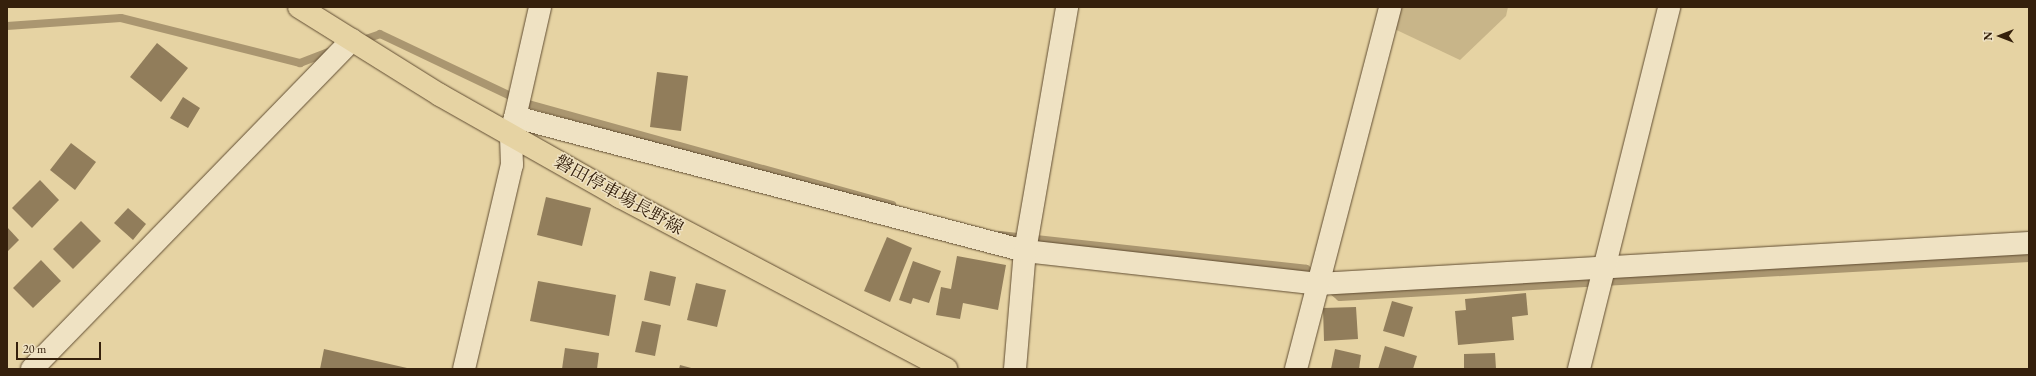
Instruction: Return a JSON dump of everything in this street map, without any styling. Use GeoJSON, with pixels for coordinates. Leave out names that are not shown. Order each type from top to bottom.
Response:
{"type":"FeatureCollection","features":[{"type":"Feature","properties":{"kind":"main road","name":"磐田停車場長野線"},"geometry":{"type":"LineString","coordinates":[[299,7],[352,40],[513,126],[782,284],[946,369]]}},
{"type":"Feature","properties":{"kind":"street"},"geometry":{"type":"LineString","coordinates":[[464,369],[512,165],[513,126],[540,7]]}},
{"type":"Feature","properties":{"kind":"street"},"geometry":{"type":"LineString","coordinates":[[1015,369],[1025,251],[1067,7]]}},
{"type":"Feature","properties":{"kind":"street"},"geometry":{"type":"LineString","coordinates":[[1296,369],[1390,7]]}},
{"type":"Feature","properties":{"kind":"street"},"geometry":{"type":"LineString","coordinates":[[1579,369],[1603,278],[1669,7]]}},
{"type":"Feature","properties":{"kind":"street"},"geometry":{"type":"LineString","coordinates":[[32,369],[352,40]]}},
{"type":"Feature","properties":{"kind":"street"},"geometry":{"type":"LineString","coordinates":[[513,126],[1025,251],[1318,284],[1603,278],[2029,243]]}},
{"type":"Feature","properties":{"kind":"shaded area"},"geometry":{"type":"Polygon","coordinates":[[[1390,7],[1508,7],[1506,16],[1460,60],[1386,25],[1390,7]]]}},
{"type":"Feature","properties":{"kind":"building"},"geometry":{"type":"Polygon","coordinates":[[[157,43],[188,68],[161,102],[130,77],[157,43]]]}},
{"type":"Feature","properties":{"kind":"building"},"geometry":{"type":"Polygon","coordinates":[[[657,72],[688,76],[681,131],[650,127],[657,72]]]}},
{"type":"Feature","properties":{"kind":"building"},"geometry":{"type":"Polygon","coordinates":[[[183,97],[200,108],[188,128],[170,118],[183,97]]]}},
{"type":"Feature","properties":{"kind":"building"},"geometry":{"type":"Polygon","coordinates":[[[71,143],[96,162],[75,190],[50,170],[71,143]]]}},
{"type":"Feature","properties":{"kind":"building"},"geometry":{"type":"Polygon","coordinates":[[[40,180],[59,200],[32,228],[12,208],[40,180]]]}},
{"type":"Feature","properties":{"kind":"building"},"geometry":{"type":"Polygon","coordinates":[[[546,197],[591,208],[582,246],[537,235],[546,197]]]}},
{"type":"Feature","properties":{"kind":"building"},"geometry":{"type":"Polygon","coordinates":[[[128,208],[146,224],[133,240],[114,223],[128,208]]]}},
{"type":"Feature","properties":{"kind":"building"},"geometry":{"type":"Polygon","coordinates":[[[81,221],[101,241],[73,269],[53,249],[81,221]]]}},
{"type":"Feature","properties":{"kind":"building"},"geometry":{"type":"Polygon","coordinates":[[[7,227],[19,240],[7,252],[7,227]]]}},
{"type":"Feature","properties":{"kind":"building"},"geometry":{"type":"Polygon","coordinates":[[[887,237],[912,248],[890,302],[864,291],[887,237]]]}},
{"type":"Feature","properties":{"kind":"building"},"geometry":{"type":"Polygon","coordinates":[[[957,256],[1006,265],[998,310],[963,303],[960,319],[936,315],[941,287],[951,289],[957,256]]]}},
{"type":"Feature","properties":{"kind":"building"},"geometry":{"type":"Polygon","coordinates":[[[41,260],[61,281],[33,308],[13,288],[41,260]]]}},
{"type":"Feature","properties":{"kind":"building"},"geometry":{"type":"Polygon","coordinates":[[[913,261],[941,271],[929,303],[913,298],[911,304],[899,300],[913,261]]]}},
{"type":"Feature","properties":{"kind":"building"},"geometry":{"type":"Polygon","coordinates":[[[650,271],[676,277],[670,306],[644,300],[650,271]]]}},
{"type":"Feature","properties":{"kind":"building"},"geometry":{"type":"Polygon","coordinates":[[[538,281],[616,295],[609,336],[530,321],[538,281]]]}},
{"type":"Feature","properties":{"kind":"building"},"geometry":{"type":"Polygon","coordinates":[[[696,283],[726,290],[717,327],[687,320],[696,283]]]}},
{"type":"Feature","properties":{"kind":"building"},"geometry":{"type":"Polygon","coordinates":[[[1526,293],[1528,315],[1512,317],[1514,340],[1458,345],[1455,311],[1466,310],[1465,299],[1526,293]]]}},
{"type":"Feature","properties":{"kind":"building"},"geometry":{"type":"Polygon","coordinates":[[[1392,301],[1413,307],[1404,337],[1383,331],[1392,301]]]}},
{"type":"Feature","properties":{"kind":"building"},"geometry":{"type":"Polygon","coordinates":[[[1356,307],[1358,339],[1324,341],[1323,308],[1356,307]]]}},
{"type":"Feature","properties":{"kind":"building"},"geometry":{"type":"Polygon","coordinates":[[[642,321],[661,325],[655,356],[635,352],[642,321]]]}},
{"type":"Feature","properties":{"kind":"building"},"geometry":{"type":"Polygon","coordinates":[[[1385,346],[1417,356],[1413,369],[1378,369],[1385,346]]]}},
{"type":"Feature","properties":{"kind":"building"},"geometry":{"type":"Polygon","coordinates":[[[565,348],[599,353],[597,369],[562,369],[565,348]]]}},
{"type":"Feature","properties":{"kind":"building"},"geometry":{"type":"Polygon","coordinates":[[[324,349],[407,368],[407,369],[320,369],[324,349]]]}},
{"type":"Feature","properties":{"kind":"building"},"geometry":{"type":"Polygon","coordinates":[[[1335,349],[1361,355],[1359,369],[1331,369],[1335,349]]]}},
{"type":"Feature","properties":{"kind":"building"},"geometry":{"type":"Polygon","coordinates":[[[1495,353],[1496,369],[1464,369],[1464,354],[1495,353]]]}},
{"type":"Feature","properties":{"kind":"building"},"geometry":{"type":"Polygon","coordinates":[[[680,365],[695,369],[679,369],[680,365]]]}},
{"type":"Feature","properties":{"kind":"waterway"},"geometry":{"type":"LineString","coordinates":[[7,26],[121,18],[300,63],[332,51]]}},
{"type":"Feature","properties":{"kind":"waterway"},"geometry":{"type":"LineString","coordinates":[[360,41],[380,34],[525,103],[892,205]]}},
{"type":"Feature","properties":{"kind":"waterway"},"geometry":{"type":"LineString","coordinates":[[1000,235],[1306,269],[1317,278]]}},
{"type":"Feature","properties":{"kind":"waterway"},"geometry":{"type":"LineString","coordinates":[[1329,288],[1340,297],[2029,258]]}}]}
